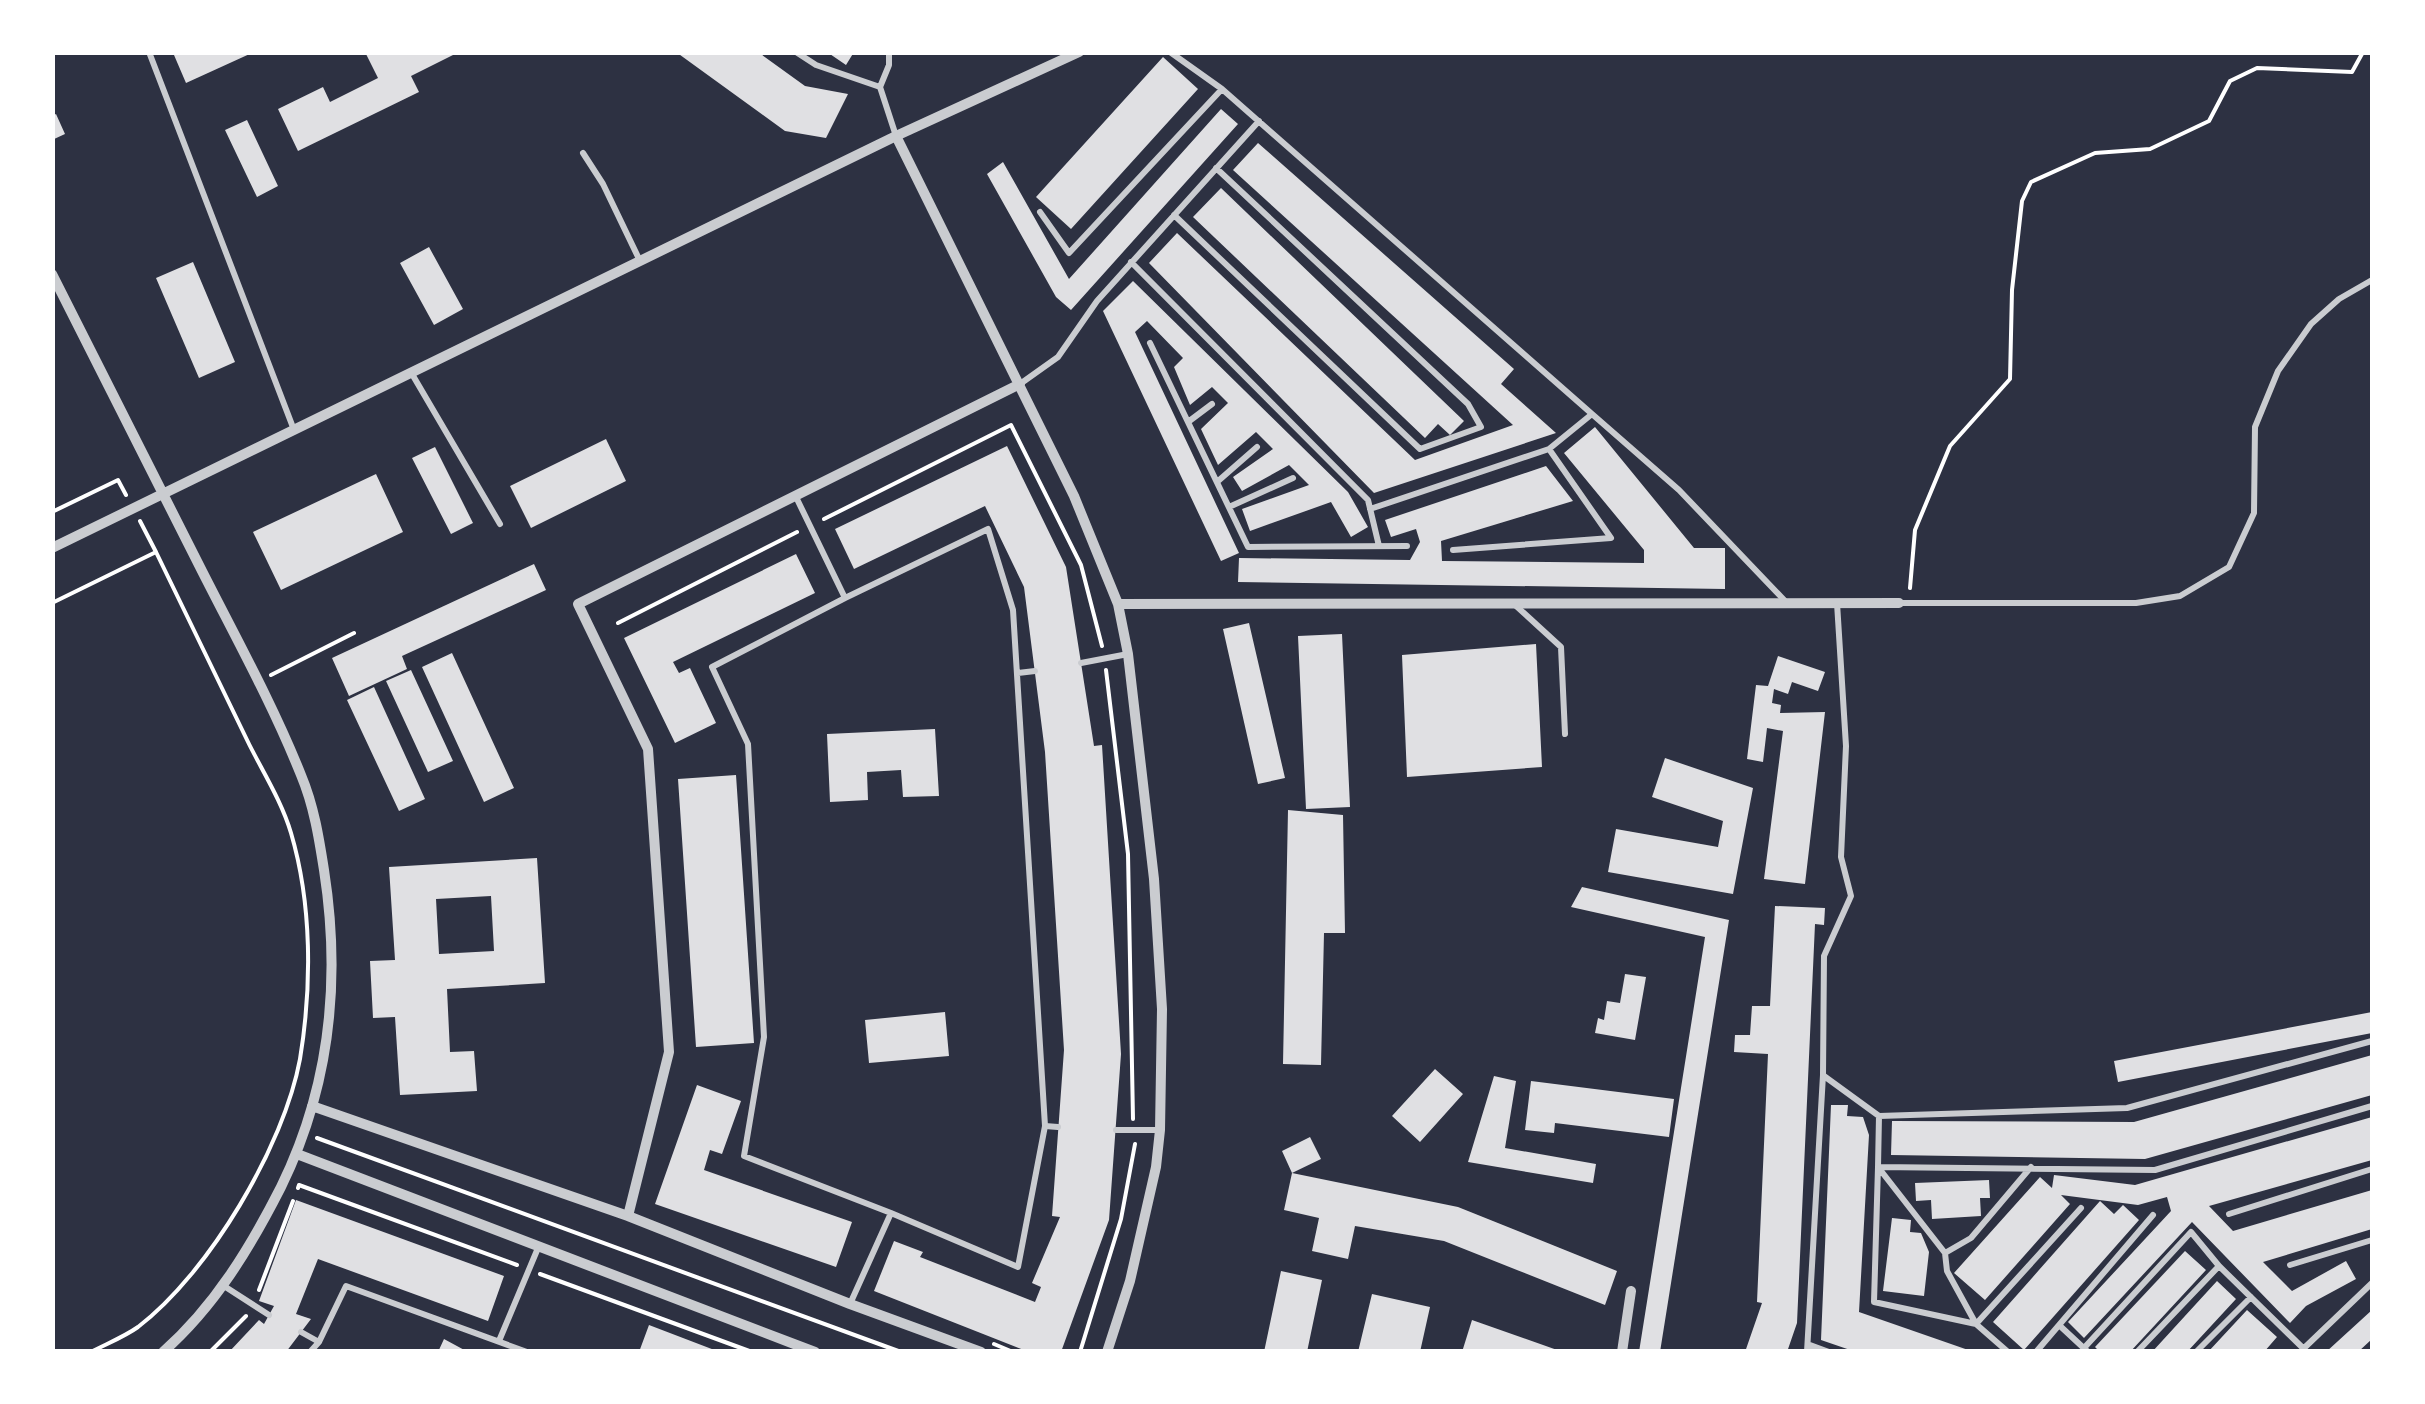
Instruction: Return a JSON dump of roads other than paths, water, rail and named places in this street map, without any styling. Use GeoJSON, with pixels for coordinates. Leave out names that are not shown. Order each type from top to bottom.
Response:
{"type":"FeatureCollection","features":[{"type":"Feature","properties":{"kind":"street"},"geometry":{"type":"LineString","coordinates":[[52,548],[896,136],[1079,52]]}},
{"type":"Feature","properties":{"kind":"street"},"geometry":{"type":"LineString","coordinates":[[896,136],[1074,496],[1118,604],[1128,654],[1154,879],[1162,1009],[1160,1130],[1156,1167],[1130,1280],[1107,1352]]}},
{"type":"Feature","properties":{"kind":"street"},"geometry":{"type":"LineString","coordinates":[[52,274],[258,682],[307,792],[316,822],[332,919],[334,957],[328,1037],[297,1154],[262,1224],[224,1286],[198,1319],[164,1351]]}},
{"type":"Feature","properties":{"kind":"street"},"geometry":{"type":"LineString","coordinates":[[628,1216],[669,1052],[648,750],[578,604],[1020,384]]}},
{"type":"Feature","properties":{"kind":"street"},"geometry":{"type":"LineString","coordinates":[[1118,604],[1899,603]]}},
{"type":"Feature","properties":{"kind":"street"},"geometry":{"type":"LineString","coordinates":[[312,1106],[628,1216],[981,1352]]}},
{"type":"Feature","properties":{"kind":"street"},"geometry":{"type":"LineString","coordinates":[[297,1154],[816,1352]]}},
{"type":"Feature","properties":{"kind":"street"},"geometry":{"type":"LineString","coordinates":[[1622,1352],[1631,1292]]}},
{"type":"Feature","properties":{"kind":"lane"},"geometry":{"type":"LineString","coordinates":[[149,52],[295,432]]}},
{"type":"Feature","properties":{"kind":"lane"},"geometry":{"type":"LineString","coordinates":[[796,52],[816,66],[880,87]]}},
{"type":"Feature","properties":{"kind":"lane"},"geometry":{"type":"LineString","coordinates":[[888,52],[889,64],[880,87],[896,136]]}},
{"type":"Feature","properties":{"kind":"lane"},"geometry":{"type":"LineString","coordinates":[[1170,52],[1222,89],[1680,490],[1786,602]]}},
{"type":"Feature","properties":{"kind":"lane"},"geometry":{"type":"LineString","coordinates":[[1040,212],[1069,253],[1222,89]]}},
{"type":"Feature","properties":{"kind":"lane"},"geometry":{"type":"LineString","coordinates":[[1020,384],[1058,357],[1097,301],[1258,121]]}},
{"type":"Feature","properties":{"kind":"lane"},"geometry":{"type":"LineString","coordinates":[[582,153],[602,184],[640,262]]}},
{"type":"Feature","properties":{"kind":"lane"},"geometry":{"type":"LineString","coordinates":[[1174,215],[1420,449],[1481,426],[1468,404],[1216,168]]}},
{"type":"Feature","properties":{"kind":"lane"},"geometry":{"type":"LineString","coordinates":[[1131,262],[1368,500],[1379,546]]}},
{"type":"Feature","properties":{"kind":"lane"},"geometry":{"type":"LineString","coordinates":[[1899,603],[2136,603],[2180,596],[2229,567],[2254,512],[2255,427],[2278,371],[2311,324],[2339,299],[2372,280]]}},
{"type":"Feature","properties":{"kind":"lane"},"geometry":{"type":"LineString","coordinates":[[1150,343],[1248,547],[1407,546]]}},
{"type":"Feature","properties":{"kind":"lane"},"geometry":{"type":"LineString","coordinates":[[412,374],[500,524]]}},
{"type":"Feature","properties":{"kind":"lane"},"geometry":{"type":"LineString","coordinates":[[1188,422],[1212,404]]}},
{"type":"Feature","properties":{"kind":"lane"},"geometry":{"type":"LineString","coordinates":[[1370,509],[1548,449],[1592,414]]}},
{"type":"Feature","properties":{"kind":"lane"},"geometry":{"type":"LineString","coordinates":[[1217,482],[1257,448]]}},
{"type":"Feature","properties":{"kind":"lane"},"geometry":{"type":"LineString","coordinates":[[1454,550],[1611,538],[1548,449]]}},
{"type":"Feature","properties":{"kind":"lane"},"geometry":{"type":"LineString","coordinates":[[1229,506],[1294,478]]}},
{"type":"Feature","properties":{"kind":"lane"},"geometry":{"type":"LineString","coordinates":[[796,496],[845,598]]}},
{"type":"Feature","properties":{"kind":"lane"},"geometry":{"type":"LineString","coordinates":[[988,529],[1012,610],[1045,1126],[1018,1267],[744,1156],[764,1037],[748,744],[712,666],[845,598],[988,529]]}},
{"type":"Feature","properties":{"kind":"lane"},"geometry":{"type":"LineString","coordinates":[[1513,603],[1562,647],[1565,734]]}},
{"type":"Feature","properties":{"kind":"lane"},"geometry":{"type":"LineString","coordinates":[[1829,1352],[1808,1348],[1823,1075],[1824,956],[1850,896],[1841,857],[1846,746],[1837,603]]}},
{"type":"Feature","properties":{"kind":"lane"},"geometry":{"type":"LineString","coordinates":[[1081,663],[1128,654]]}},
{"type":"Feature","properties":{"kind":"lane"},"geometry":{"type":"LineString","coordinates":[[1018,673],[1035,670]]}},
{"type":"Feature","properties":{"kind":"lane"},"geometry":{"type":"LineString","coordinates":[[1823,1075],[1880,1116],[2127,1108],[2372,1041]]}},
{"type":"Feature","properties":{"kind":"lane"},"geometry":{"type":"LineString","coordinates":[[1878,1167],[2155,1170],[2372,1106]]}},
{"type":"Feature","properties":{"kind":"lane"},"geometry":{"type":"LineString","coordinates":[[1880,1116],[1874,1302],[1976,1324]]}},
{"type":"Feature","properties":{"kind":"lane"},"geometry":{"type":"LineString","coordinates":[[1045,1126],[1058,1127]]}},
{"type":"Feature","properties":{"kind":"lane"},"geometry":{"type":"LineString","coordinates":[[1116,1130],[1160,1130]]}},
{"type":"Feature","properties":{"kind":"lane"},"geometry":{"type":"LineString","coordinates":[[1878,1167],[1945,1252],[1947,1271],[1976,1324],[2008,1352]]}},
{"type":"Feature","properties":{"kind":"lane"},"geometry":{"type":"LineString","coordinates":[[1945,1252],[1971,1238],[2030,1167]]}},
{"type":"Feature","properties":{"kind":"lane"},"geometry":{"type":"LineString","coordinates":[[2229,1214],[2372,1169]]}},
{"type":"Feature","properties":{"kind":"lane"},"geometry":{"type":"LineString","coordinates":[[1976,1324],[2081,1208]]}},
{"type":"Feature","properties":{"kind":"lane"},"geometry":{"type":"LineString","coordinates":[[850,1304],[891,1214]]}},
{"type":"Feature","properties":{"kind":"lane"},"geometry":{"type":"LineString","coordinates":[[2036,1352],[2153,1215]]}},
{"type":"Feature","properties":{"kind":"lane"},"geometry":{"type":"LineString","coordinates":[[2059,1325],[2086,1350],[2192,1232],[2219,1266],[2304,1350],[2372,1284]]}},
{"type":"Feature","properties":{"kind":"lane"},"geometry":{"type":"LineString","coordinates":[[2290,1266],[2372,1240]]}},
{"type":"Feature","properties":{"kind":"lane"},"geometry":{"type":"LineString","coordinates":[[499,1340],[538,1248]]}},
{"type":"Feature","properties":{"kind":"lane"},"geometry":{"type":"LineString","coordinates":[[2137,1352],[2219,1266]]}},
{"type":"Feature","properties":{"kind":"lane"},"geometry":{"type":"LineString","coordinates":[[224,1286],[269,1315]]}},
{"type":"Feature","properties":{"kind":"lane"},"geometry":{"type":"LineString","coordinates":[[310,1352],[319,1342],[346,1286],[526,1352]]}},
{"type":"Feature","properties":{"kind":"lane"},"geometry":{"type":"LineString","coordinates":[[2196,1352],[2251,1297]]}},
{"type":"Feature","properties":{"kind":"lane"},"geometry":{"type":"LineString","coordinates":[[301,1332],[319,1342]]}}]}
